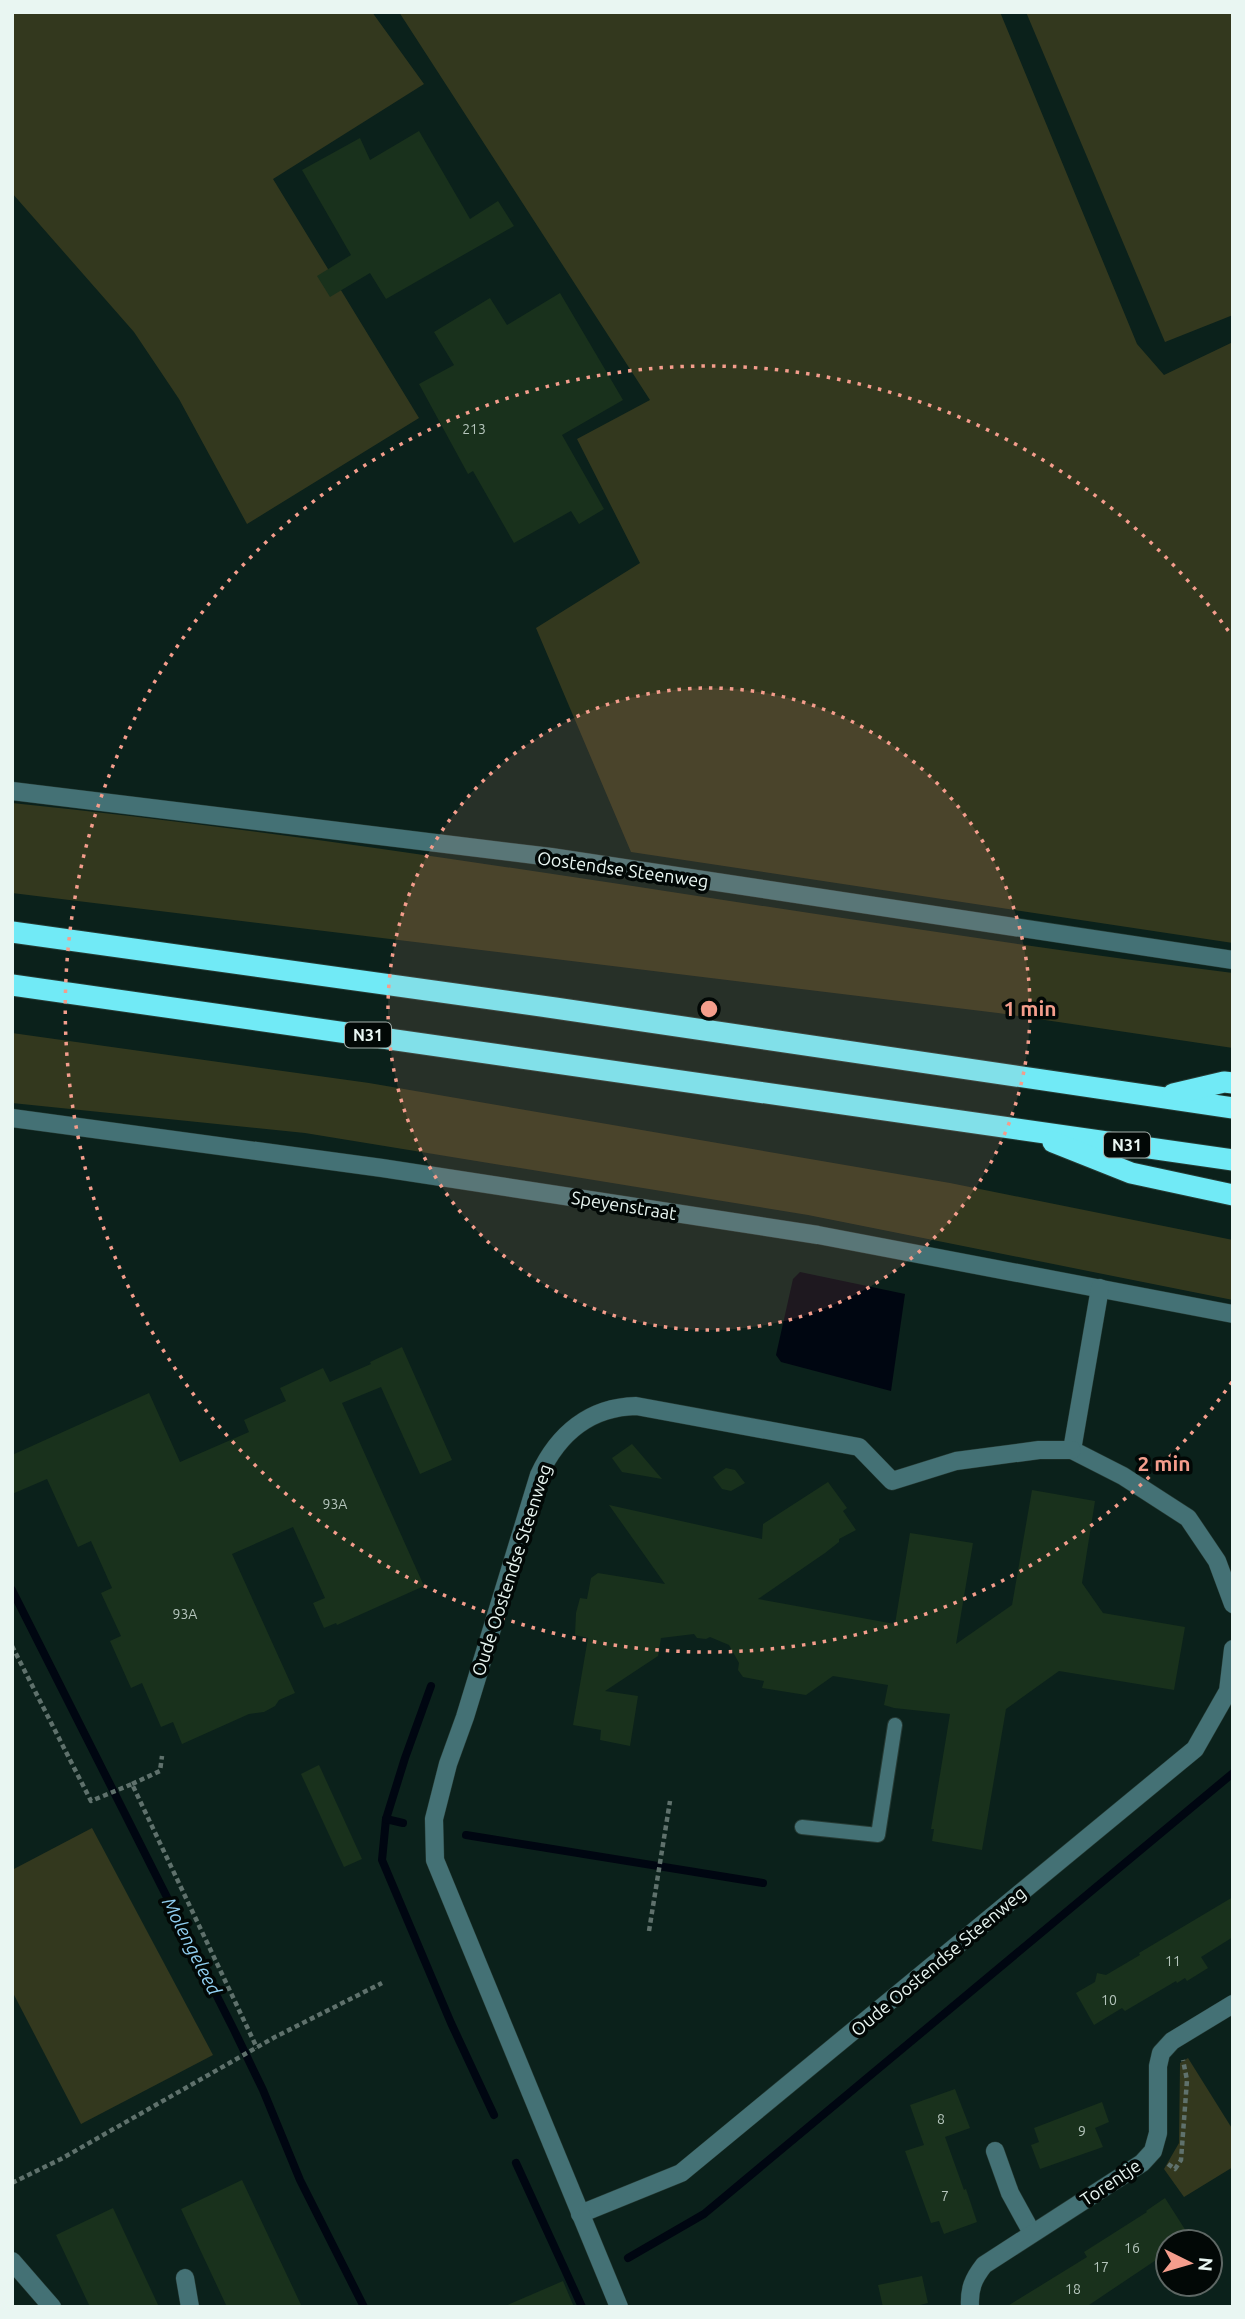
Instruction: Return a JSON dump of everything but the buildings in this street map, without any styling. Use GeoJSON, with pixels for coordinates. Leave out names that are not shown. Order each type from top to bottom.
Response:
{"type":"FeatureCollection","features":[{"type":"Feature","properties":{"kind":"highway"},"geometry":{"type":"LineString","coordinates":[[12,932],[569,1010],[1233,1108]]}},
{"type":"Feature","properties":{"kind":"highway","name":"N31"},"geometry":{"type":"LineString","coordinates":[[12,985],[1233,1160]]}},
{"type":"Feature","properties":{"kind":"highway"},"geometry":{"type":"LineString","coordinates":[[1161,1097],[1233,1083]]}},
{"type":"Feature","properties":{"kind":"highway"},"geometry":{"type":"LineString","coordinates":[[1022,1129],[1130,1173],[1233,1195]]}},
{"type":"Feature","properties":{"kind":"street","name":"Oostendse Steenweg"},"geometry":{"type":"LineString","coordinates":[[12,791],[551,857],[1233,960]]}},
{"type":"Feature","properties":{"kind":"street","name":"Speyenstraat"},"geometry":{"type":"LineString","coordinates":[[12,1118],[382,1168],[818,1235],[1233,1314]]}},
{"type":"Feature","properties":{"kind":"street"},"geometry":{"type":"LineString","coordinates":[[1072,1450],[1100,1288]]}},
{"type":"Feature","properties":{"kind":"street","name":"Oude Oostendse Steenweg"},"geometry":{"type":"LineString","coordinates":[[619,2307],[435,1860],[434,1819],[447,1764],[465,1717],[539,1475],[547,1457],[568,1433],[586,1419],[603,1410],[636,1406],[859,1447],[892,1481],[956,1461],[1039,1450],[1072,1450],[1123,1476],[1188,1518],[1217,1561],[1233,1604]]}},
{"type":"Feature","properties":{"kind":"street","name":"Oude Oostendse Steenweg"},"geometry":{"type":"LineString","coordinates":[[580,2214],[681,2173],[1195,1749],[1228,1691],[1233,1649]]}},
{"type":"Feature","properties":{"kind":"street","name":"Torentje"},"geometry":{"type":"LineString","coordinates":[[970,2307],[970,2291],[974,2277],[984,2265],[1142,2163],[1153,2151],[1158,2133],[1158,2066],[1161,2053],[1172,2041],[1233,2004]]}},
{"type":"Feature","properties":{"kind":"street"},"geometry":{"type":"LineString","coordinates":[[995,2151],[1010,2193],[1032,2233]]}},
{"type":"Feature","properties":{"kind":"street"},"geometry":{"type":"LineString","coordinates":[[12,2261],[52,2307]]}},
{"type":"Feature","properties":{"kind":"street"},"geometry":{"type":"LineString","coordinates":[[185,2278],[190,2307]]}},
{"type":"Feature","properties":{"kind":"lane"},"geometry":{"type":"LineString","coordinates":[[802,1827],[878,1835],[895,1725]]}},
{"type":"Feature","properties":{"kind":"path"},"geometry":{"type":"LineString","coordinates":[[12,1646],[91,1801],[160,1771],[162,1756]]}},
{"type":"Feature","properties":{"kind":"path"},"geometry":{"type":"LineString","coordinates":[[132,1784],[257,2048]]}},
{"type":"Feature","properties":{"kind":"path"},"geometry":{"type":"LineString","coordinates":[[649,1931],[670,1801]]}},
{"type":"Feature","properties":{"kind":"path"},"geometry":{"type":"LineString","coordinates":[[12,2183],[61,2159],[257,2048],[382,1983]]}},
{"type":"Feature","properties":{"kind":"green space"},"geometry":{"type":"Polygon","coordinates":[[[12,12],[372,12],[424,84],[273,179],[419,418],[247,524],[179,399],[134,332],[12,193],[12,12]]]}},
{"type":"Feature","properties":{"kind":"green space"},"geometry":{"type":"Polygon","coordinates":[[[399,12],[1000,12],[1137,344],[1164,375],[1233,342],[1233,943],[631,852],[536,628],[640,563],[577,439],[650,400],[399,12]]]}},
{"type":"Feature","properties":{"kind":"green space"},"geometry":{"type":"Polygon","coordinates":[[[1026,12],[1233,12],[1233,315],[1165,342],[1026,12]]]}},
{"type":"Feature","properties":{"kind":"green space"},"geometry":{"type":"Polygon","coordinates":[[[12,803],[318,840],[928,931],[1233,973],[1233,1048],[998,1013],[12,893],[12,803]]]}},
{"type":"Feature","properties":{"kind":"green space"},"geometry":{"type":"Polygon","coordinates":[[[12,1033],[369,1083],[950,1183],[1233,1240],[1233,1300],[808,1215],[305,1133],[12,1103],[12,1033]]]}},
{"type":"Feature","properties":{"kind":"green space"},"geometry":{"type":"Polygon","coordinates":[[[92,1828],[213,2055],[81,2124],[12,1991],[12,1870],[92,1828]]]}},
{"type":"Feature","properties":{"kind":"green space"},"geometry":{"type":"Polygon","coordinates":[[[1188,2058],[1233,2130],[1233,2167],[1184,2197],[1164,2169],[1179,2143],[1180,2063],[1188,2058]]]}},
{"type":"Feature","properties":{"kind":"shaded area"},"geometry":{"type":"Polygon","coordinates":[[[800,1272],[905,1294],[891,1391],[781,1362],[776,1355],[793,1279],[800,1272]]]}},
{"type":"Feature","properties":{"kind":"waterway","name":"Molengeleed"},"geometry":{"type":"LineString","coordinates":[[12,1590],[234,2030],[263,2090],[300,2180],[364,2307]]}},
{"type":"Feature","properties":{"kind":"waterway"},"geometry":{"type":"LineString","coordinates":[[403,1823],[386,1819],[431,1686]]}},
{"type":"Feature","properties":{"kind":"waterway"},"geometry":{"type":"LineString","coordinates":[[628,2258],[704,2214],[1233,1773]]}},
{"type":"Feature","properties":{"kind":"waterway"},"geometry":{"type":"LineString","coordinates":[[386,1819],[382,1860],[451,2023],[494,2115]]}},
{"type":"Feature","properties":{"kind":"waterway"},"geometry":{"type":"LineString","coordinates":[[466,1835],[763,1883]]}},
{"type":"Feature","properties":{"kind":"waterway"},"geometry":{"type":"LineString","coordinates":[[516,2163],[582,2307]]}}]}
